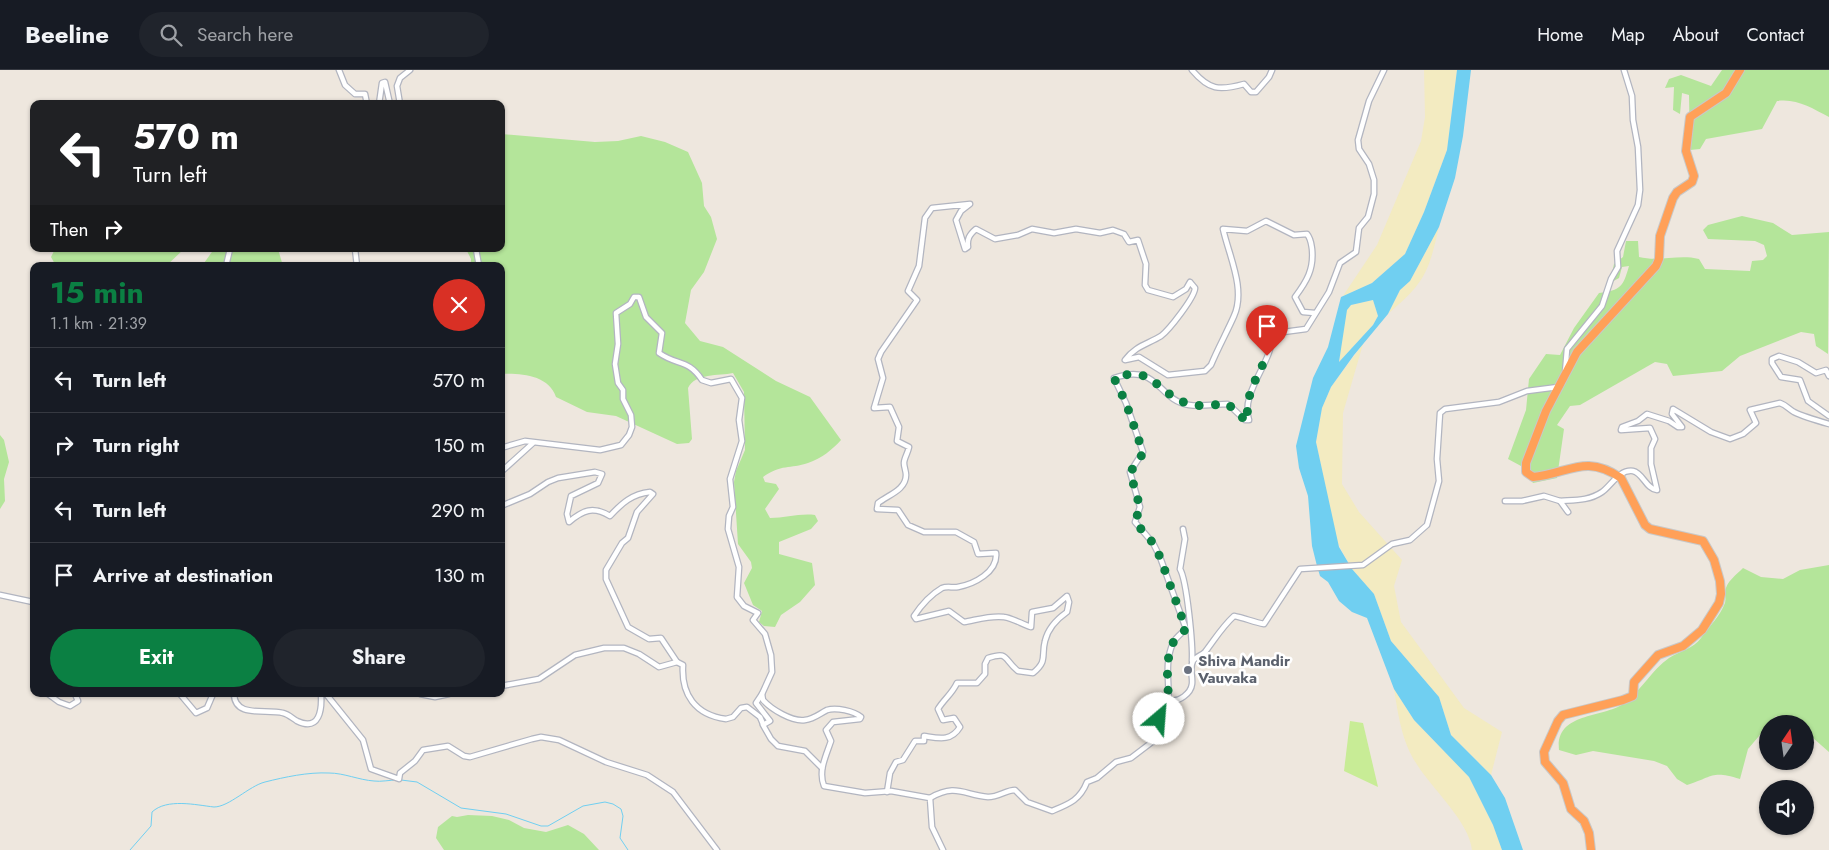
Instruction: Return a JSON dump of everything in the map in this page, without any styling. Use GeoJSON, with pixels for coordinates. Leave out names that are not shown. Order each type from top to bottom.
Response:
{"type":"FeatureCollection","features":[{"type":"Feature","properties":{"kind":"highway"},"geometry":{"type":"LineString","coordinates":[[1590,850],[1589,833],[1584,821],[1571,809],[1563,783],[1545,762],[1544,752],[1558,721],[1563,715],[1633,696],[1634,682],[1658,655],[1684,646],[1702,630],[1715,611],[1721,594],[1720,581],[1707,545],[1699,539],[1650,529],[1644,525],[1628,490],[1618,476],[1597,467],[1583,466],[1538,477],[1527,475],[1526,463],[1558,387],[1577,352],[1656,266],[1659,259],[1660,236],[1673,198],[1677,192],[1688,186],[1694,176],[1686,151],[1690,118],[1726,92],[1740,70]]}},
{"type":"Feature","properties":{"kind":"street"},"geometry":{"type":"LineString","coordinates":[[339,70],[345,85],[356,94],[365,94],[366,100]]}},
{"type":"Feature","properties":{"kind":"street"},"geometry":{"type":"LineString","coordinates":[[400,100],[398,86],[400,78],[410,70]]}},
{"type":"Feature","properties":{"kind":"street"},"geometry":{"type":"LineString","coordinates":[[1192,70],[1201,81],[1214,87],[1225,89],[1244,84],[1251,92],[1256,92],[1270,77],[1272,70]]}},
{"type":"Feature","properties":{"kind":"street"},"geometry":{"type":"LineString","coordinates":[[762,694],[763,700],[772,709],[803,721],[814,718],[828,710],[836,709],[858,714],[861,717],[855,721],[833,722],[826,730],[831,741],[822,768],[822,780],[824,786],[865,792],[888,792],[930,798],[941,793],[963,789],[989,797],[1015,790],[1027,802],[1052,811],[1073,802],[1082,793],[1087,782],[1097,778],[1116,762],[1131,758],[1156,739],[1159,719],[1168,710],[1167,682],[1173,643],[1186,629],[1160,557],[1153,543],[1135,522],[1140,507],[1130,472],[1139,461],[1143,452],[1126,403],[1114,378],[1128,373],[1146,376],[1162,386],[1181,402],[1189,405],[1228,404],[1245,420],[1249,420],[1247,413],[1250,399],[1257,376],[1272,346],[1272,336],[1276,333],[1306,329],[1329,292],[1340,263],[1356,252],[1359,228],[1368,217],[1373,204],[1374,180],[1369,164],[1359,149],[1358,140],[1369,101],[1384,70]]}},
{"type":"Feature","properties":{"kind":"street"},"geometry":{"type":"LineString","coordinates":[[1565,374],[1567,349],[1602,306],[1611,279],[1618,267],[1616,251],[1638,204],[1640,190],[1638,147],[1633,120],[1632,96],[1624,70]]}},
{"type":"Feature","properties":{"kind":"street"},"geometry":{"type":"LineString","coordinates":[[380,100],[382,83],[385,82],[389,100]]}},
{"type":"Feature","properties":{"kind":"street"},"geometry":{"type":"LineString","coordinates":[[888,792],[890,773],[896,762],[903,760],[915,741],[924,741],[924,736],[940,740],[945,739],[958,731],[960,727],[954,718],[943,720],[938,709],[942,702],[953,692],[957,684],[977,683],[985,674],[985,664],[988,658],[1001,654],[1005,655],[1018,671],[1033,673],[1044,661],[1045,641],[1050,629],[1055,620],[1067,612],[1069,602],[1067,596],[1053,608],[1032,612],[1030,615],[1031,626],[1005,617],[977,618],[964,622],[949,611],[916,620],[914,616],[919,608],[935,593],[945,587],[956,587],[971,583],[985,575],[993,565],[996,553],[978,554],[974,542],[956,532],[924,532],[908,525],[898,510],[877,509],[878,503],[900,490],[905,483],[904,463],[909,450],[908,447],[897,441],[897,419],[890,407],[874,408],[882,378],[878,359],[916,300],[908,290],[919,266],[925,218],[932,208],[970,204],[961,211],[956,220],[965,249],[968,247],[971,233],[976,229],[995,239],[1018,235],[1032,228],[1054,233],[1076,229],[1100,233],[1113,230],[1124,234],[1129,242],[1138,240],[1146,264],[1145,285],[1148,290],[1173,297],[1186,289],[1190,282],[1196,288],[1191,299],[1162,335],[1141,345],[1125,360],[1139,357],[1168,375],[1205,371],[1211,365],[1235,315],[1239,298],[1236,276],[1224,229],[1247,231],[1266,221],[1294,235],[1307,234],[1310,237],[1314,260],[1309,278],[1295,297],[1303,312],[1315,313]]}},
{"type":"Feature","properties":{"kind":"street"},"geometry":{"type":"LineString","coordinates":[[505,447],[525,442],[600,450],[621,445],[629,435],[632,427],[631,415],[623,399],[623,390],[618,383],[615,364],[618,344],[616,313],[630,304],[634,297],[639,297],[646,317],[662,333],[659,353],[689,365],[698,371],[702,380],[711,383],[731,379],[742,398],[739,420],[742,441],[730,479],[733,507],[729,516],[728,529],[739,566],[737,597],[744,606],[758,613],[753,620],[765,634],[771,655],[772,672],[756,703],[770,722],[763,724]]}},
{"type":"Feature","properties":{"kind":"street"},"geometry":{"type":"LineString","coordinates":[[1829,376],[1826,370],[1816,372],[1798,362],[1778,356],[1772,359],[1772,363],[1781,377],[1800,380],[1808,401],[1829,416]]}},
{"type":"Feature","properties":{"kind":"street"},"geometry":{"type":"LineString","coordinates":[[1192,662],[1196,656],[1204,654],[1216,634],[1234,616],[1249,618],[1254,622],[1264,624],[1300,569],[1363,565],[1392,544],[1410,540],[1427,525],[1439,481],[1438,426],[1440,413],[1445,409],[1484,405],[1499,402],[1528,391],[1558,387]]}},
{"type":"Feature","properties":{"kind":"street"},"geometry":{"type":"LineString","coordinates":[[1506,502],[1522,501],[1544,496],[1560,501],[1585,500],[1598,494],[1618,476],[1631,471],[1636,472],[1649,486],[1657,490],[1651,464],[1651,448],[1655,439],[1650,428],[1621,430],[1622,427],[1638,421],[1647,414],[1682,427],[1672,414],[1673,409],[1712,432],[1730,439],[1743,434],[1756,423],[1750,410],[1780,403],[1801,416],[1813,417],[1820,422],[1829,424]]}},
{"type":"Feature","properties":{"kind":"street"},"geometry":{"type":"LineString","coordinates":[[505,468],[534,442]]}},
{"type":"Feature","properties":{"kind":"street"},"geometry":{"type":"LineString","coordinates":[[505,504],[530,494],[558,478],[595,472],[602,474],[598,483],[571,496],[566,514],[569,522],[590,509],[600,510],[610,516],[628,499],[638,493],[650,492],[653,494],[637,512],[628,538],[622,543],[609,564],[606,579],[628,627],[650,639],[661,638],[677,662],[683,665],[682,682],[687,696],[695,705],[724,719],[730,718],[741,708],[747,708],[760,717],[770,739],[778,746],[805,751],[822,768]]}},
{"type":"Feature","properties":{"kind":"street"},"geometry":{"type":"LineString","coordinates":[[1560,501],[1568,512]]}},
{"type":"Feature","properties":{"kind":"street"},"geometry":{"type":"LineString","coordinates":[[1169,700],[1174,701],[1182,698],[1192,685],[1193,638],[1184,577],[1180,569],[1185,539],[1183,529]]}},
{"type":"Feature","properties":{"kind":"street"},"geometry":{"type":"LineString","coordinates":[[0,595],[30,601]]}},
{"type":"Feature","properties":{"kind":"street"},"geometry":{"type":"LineString","coordinates":[[505,685],[539,680],[575,655],[604,648],[624,648],[639,654],[659,667],[677,662]]}},
{"type":"Feature","properties":{"kind":"street"},"geometry":{"type":"LineString","coordinates":[[52,697],[70,706],[78,701],[76,697]]}},
{"type":"Feature","properties":{"kind":"street"},"geometry":{"type":"LineString","coordinates":[[182,697],[196,714],[207,708],[212,697]]}},
{"type":"Feature","properties":{"kind":"street"},"geometry":{"type":"LineString","coordinates":[[234,697],[240,707],[262,713],[274,711],[285,713],[299,722],[311,722],[319,717],[322,711],[321,697]]}},
{"type":"Feature","properties":{"kind":"street"},"geometry":{"type":"LineString","coordinates":[[328,697],[363,740],[371,769],[399,778],[400,773],[415,761],[423,750],[448,746],[470,757],[541,737],[559,740],[606,762],[647,775],[662,784],[673,792],[717,850]]}},
{"type":"Feature","properties":{"kind":"street"},"geometry":{"type":"LineString","coordinates":[[930,798],[932,827],[943,850]]}},
{"type":"Feature","properties":{"kind":"green space"},"geometry":{"type":"Polygon","coordinates":[[[1722,70],[1829,70],[1829,117],[1797,102],[1777,101],[1762,129],[1706,139],[1700,149],[1690,150],[1689,95],[1682,93],[1680,114],[1673,110],[1674,87],[1665,88],[1669,79],[1681,75],[1711,86],[1722,70]]]}},
{"type":"Feature","properties":{"kind":"green space"},"geometry":{"type":"Polygon","coordinates":[[[505,134],[595,142],[618,141],[641,136],[665,142],[688,152],[702,183],[704,206],[711,217],[717,239],[704,272],[691,290],[685,323],[700,341],[723,347],[776,381],[810,397],[841,440],[813,461],[802,465],[780,468],[763,477],[765,482],[776,484],[779,489],[765,509],[770,518],[815,515],[818,521],[811,529],[779,542],[779,554],[812,563],[815,585],[800,602],[781,615],[775,627],[764,626],[759,622],[762,611],[753,605],[744,583],[752,568],[751,562],[738,544],[734,482],[736,471],[745,450],[744,392],[733,373],[702,377],[691,383],[688,388],[692,439],[689,443],[677,444],[616,416],[587,412],[556,397],[547,384],[541,380],[525,375],[505,374],[505,262],[471,262],[468,252],[505,252],[505,134]]]}},
{"type":"Feature","properties":{"kind":"green space"},"geometry":{"type":"Polygon","coordinates":[[[1742,216],[1773,223],[1792,235],[1829,232],[1828,354],[1816,346],[1814,334],[1801,332],[1740,356],[1722,371],[1673,376],[1667,364],[1655,362],[1580,405],[1570,406],[1557,425],[1564,429],[1557,478],[1533,483],[1521,466],[1508,459],[1526,410],[1529,379],[1546,354],[1560,355],[1574,328],[1599,293],[1617,289],[1623,283],[1629,266],[1622,267],[1619,278],[1610,283],[1614,264],[1623,257],[1626,241],[1638,241],[1639,257],[1654,259],[1692,258],[1699,259],[1705,269],[1750,271],[1752,261],[1763,260],[1767,256],[1764,245],[1755,241],[1708,239],[1703,230],[1708,225],[1742,216]]]}},
{"type":"Feature","properties":{"kind":"green space"},"geometry":{"type":"Polygon","coordinates":[[[54,252],[181,252],[170,262],[54,262],[51,257],[54,252]]]}},
{"type":"Feature","properties":{"kind":"green space"},"geometry":{"type":"Polygon","coordinates":[[[212,252],[279,252],[282,262],[205,262],[212,252]]]}},
{"type":"Feature","properties":{"kind":"green space"},"geometry":{"type":"Polygon","coordinates":[[[0,435],[4,440],[9,462],[4,479],[5,501],[0,509],[0,435]]]}},
{"type":"Feature","properties":{"kind":"green space"},"geometry":{"type":"Polygon","coordinates":[[[1829,565],[1829,752],[1814,739],[1814,715],[1759,715],[1759,736],[1748,749],[1740,779],[1717,775],[1687,785],[1677,779],[1667,766],[1654,761],[1593,751],[1576,755],[1559,750],[1560,737],[1565,728],[1573,722],[1617,707],[1626,702],[1669,658],[1698,642],[1723,608],[1727,585],[1743,568],[1761,577],[1783,579],[1800,570],[1829,565]]]}},
{"type":"Feature","properties":{"kind":"green space"},"geometry":{"type":"Polygon","coordinates":[[[1350,721],[1363,723],[1378,787],[1344,771],[1350,721]]]}},
{"type":"Feature","properties":{"kind":"green space"},"geometry":{"type":"Polygon","coordinates":[[[452,816],[492,816],[509,820],[524,828],[546,832],[568,825],[584,834],[599,850],[444,850],[436,838],[438,827],[452,816]]]}},
{"type":"Feature","properties":{"kind":"sand"},"geometry":{"type":"Polygon","coordinates":[[[1424,70],[1457,70],[1447,150],[1424,212],[1405,254],[1372,283],[1343,296],[1377,245],[1421,141],[1425,117],[1424,70]]]}},
{"type":"Feature","properties":{"kind":"sand"},"geometry":{"type":"Polygon","coordinates":[[[1439,227],[1432,256],[1423,276],[1410,294],[1388,314],[1400,290],[1410,281],[1439,227]]]}},
{"type":"Feature","properties":{"kind":"sand"},"geometry":{"type":"Polygon","coordinates":[[[1373,300],[1378,316],[1373,325],[1339,362],[1346,310],[1351,305],[1373,300]]]}},
{"type":"Feature","properties":{"kind":"sand"},"geometry":{"type":"Polygon","coordinates":[[[1363,344],[1343,413],[1342,484],[1359,512],[1402,560],[1394,586],[1401,622],[1464,708],[1502,732],[1491,775],[1451,735],[1439,697],[1391,641],[1374,594],[1352,569],[1337,542],[1316,442],[1322,408],[1331,387],[1363,344]]]}},
{"type":"Feature","properties":{"kind":"sand"},"geometry":{"type":"Polygon","coordinates":[[[1394,689],[1414,720],[1469,777],[1493,825],[1502,850],[1472,850],[1469,839],[1457,816],[1411,755],[1401,728],[1394,689]]]}},
{"type":"Feature","properties":{"kind":"water"},"geometry":{"type":"Polygon","coordinates":[[[1457,70],[1471,70],[1463,136],[1455,178],[1439,227],[1410,281],[1400,290],[1388,314],[1354,355],[1331,387],[1322,408],[1316,442],[1339,547],[1352,569],[1374,594],[1391,641],[1439,697],[1451,735],[1491,775],[1505,798],[1523,850],[1502,850],[1493,825],[1469,777],[1414,720],[1394,689],[1367,618],[1352,612],[1339,601],[1328,582],[1320,576],[1312,546],[1308,496],[1299,468],[1296,446],[1313,378],[1328,347],[1341,297],[1372,283],[1405,254],[1424,212],[1447,150],[1457,70]],[[1373,300],[1351,305],[1347,310],[1339,362],[1373,325],[1378,316],[1373,300]]]}},
{"type":"Feature","properties":{"kind":"waterway"},"geometry":{"type":"LineString","coordinates":[[130,850],[151,826],[152,812],[165,805],[220,806],[259,784],[305,774],[335,773],[374,781],[397,780]]}},
{"type":"Feature","properties":{"kind":"waterway"},"geometry":{"type":"LineString","coordinates":[[401,780],[417,782],[461,808],[506,814],[541,826],[548,826],[583,806],[605,802],[613,804],[621,809],[623,816],[620,838],[628,850]]}},
{"type":"Feature","properties":{"kind":"place","name":"Shiva Mandir Vauvaka"},"geometry":{"type":"Point","coordinates":[1188,670]}},
{"type":"Feature","properties":{"kind":"route"},"geometry":{"type":"LineString","coordinates":[[1159,719],[1168,710],[1170,696],[1167,682],[1168,665],[1173,643],[1186,629],[1160,557],[1153,543],[1135,522],[1140,507],[1130,472],[1139,461],[1143,452],[1141,441],[1114,378],[1128,373],[1146,376],[1162,386],[1174,398],[1189,405],[1228,404],[1245,420],[1249,420],[1247,413],[1250,399],[1257,376],[1267,356]]}}]}
